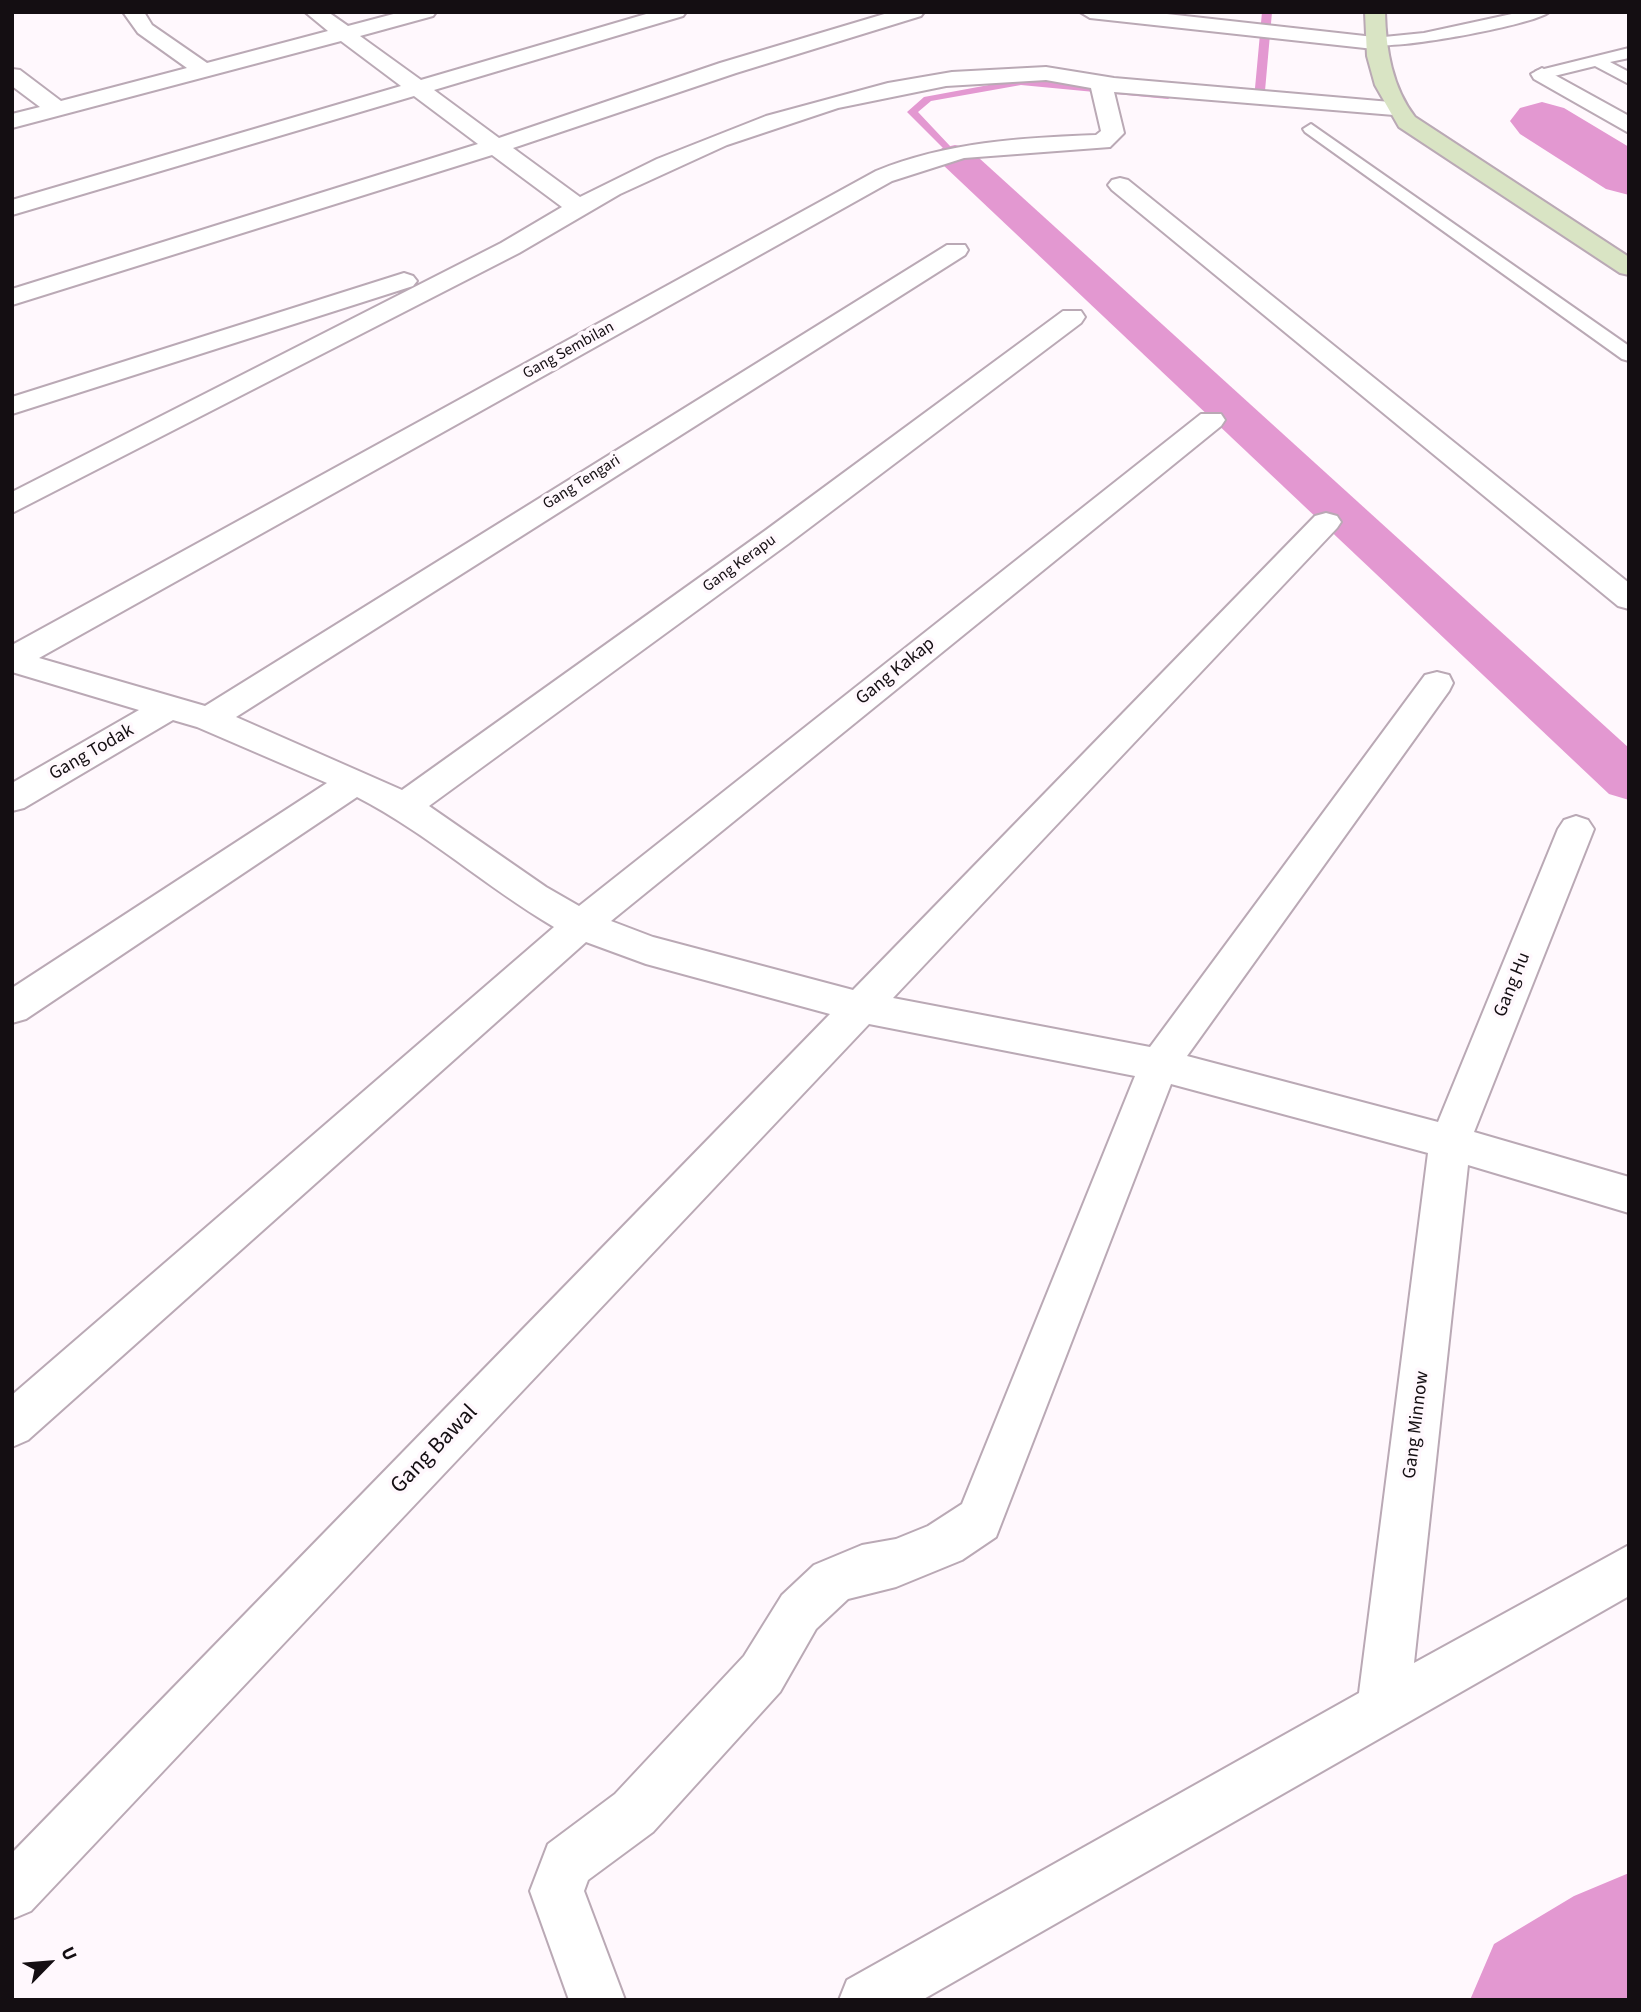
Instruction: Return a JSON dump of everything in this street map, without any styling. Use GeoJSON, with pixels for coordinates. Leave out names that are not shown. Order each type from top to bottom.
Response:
{"type":"FeatureCollection","features":[{"type":"Feature","properties":{"kind":"main road"},"geometry":{"type":"LineString","coordinates":[[1375,12],[1374,43],[1394,108],[1418,130],[1629,268]]}},
{"type":"Feature","properties":{"kind":"street"},"geometry":{"type":"LineString","coordinates":[[133,12],[145,29],[203,70]]}},
{"type":"Feature","properties":{"kind":"street"},"geometry":{"type":"LineString","coordinates":[[315,12],[576,206]]}},
{"type":"Feature","properties":{"kind":"street"},"geometry":{"type":"LineString","coordinates":[[12,121],[426,12]]}},
{"type":"Feature","properties":{"kind":"street"},"geometry":{"type":"LineString","coordinates":[[12,208],[676,12]]}},
{"type":"Feature","properties":{"kind":"street"},"geometry":{"type":"LineString","coordinates":[[12,297],[493,146],[728,68],[914,12]]}},
{"type":"Feature","properties":{"kind":"street"},"geometry":{"type":"LineString","coordinates":[[1090,12],[1248,27],[1374,43]]}},
{"type":"Feature","properties":{"kind":"street"},"geometry":{"type":"LineString","coordinates":[[12,504],[510,248],[576,206],[723,138],[848,99],[948,78],[1037,74],[1063,75],[1102,89],[1242,93],[1394,108]]}},
{"type":"Feature","properties":{"kind":"street"},"geometry":{"type":"LineString","coordinates":[[1542,74],[1629,126]]}},
{"type":"Feature","properties":{"kind":"street"},"geometry":{"type":"LineString","coordinates":[[12,75],[55,108]]}},
{"type":"Feature","properties":{"kind":"street","name":"Gang Sembilan"},"geometry":{"type":"LineString","coordinates":[[12,660],[884,176],[913,163],[971,148],[1102,142],[1113,133],[1102,89]]}},
{"type":"Feature","properties":{"kind":"street"},"geometry":{"type":"LineString","coordinates":[[1121,185],[1627,596]]}},
{"type":"Feature","properties":{"kind":"street"},"geometry":{"type":"LineString","coordinates":[[12,406],[510,248]]}},
{"type":"Feature","properties":{"kind":"street","name":"Gang Tengari"},"geometry":{"type":"LineString","coordinates":[[209,719],[956,250]]}},
{"type":"Feature","properties":{"kind":"street","name":"Gang Kerapu"},"geometry":{"type":"LineString","coordinates":[[404,806],[777,537],[1072,317]]}},
{"type":"Feature","properties":{"kind":"street","name":"Gang Kakap"},"geometry":{"type":"LineString","coordinates":[[12,1425],[581,925],[1211,419]]}},
{"type":"Feature","properties":{"kind":"street","name":"Gang Bawal"},"geometry":{"type":"LineString","coordinates":[[12,1892],[1326,522]]}},
{"type":"Feature","properties":{"kind":"street"},"geometry":{"type":"LineString","coordinates":[[12,660],[209,719],[355,781],[404,806],[533,897],[581,925],[646,950],[859,1007],[1159,1065],[1450,1142],[1629,1195]]}},
{"type":"Feature","properties":{"kind":"street"},"geometry":{"type":"LineString","coordinates":[[597,2000],[557,1891],[567,1863],[587,1845],[634,1814],[762,1674],[799,1612],[831,1582],[863,1569],[896,1563],[945,1543],[979,1520],[1159,1065],[1437,683]]}},
{"type":"Feature","properties":{"kind":"street","name":"Gang Todak"},"geometry":{"type":"LineString","coordinates":[[12,799],[171,706]]}},
{"type":"Feature","properties":{"kind":"street"},"geometry":{"type":"LineString","coordinates":[[12,1008],[355,781]]}},
{"type":"Feature","properties":{"kind":"street","name":"Gang Hu"},"geometry":{"type":"LineString","coordinates":[[1450,1142],[1576,829]]}},
{"type":"Feature","properties":{"kind":"street","name":"Gang Minnow"},"geometry":{"type":"LineString","coordinates":[[1383,1708],[1450,1142]]}},
{"type":"Feature","properties":{"kind":"street"},"geometry":{"type":"LineString","coordinates":[[867,2000],[1629,1569]]}},
{"type":"Feature","properties":{"kind":"lane"},"geometry":{"type":"LineString","coordinates":[[1374,43],[1424,38],[1542,12]]}},
{"type":"Feature","properties":{"kind":"lane"},"geometry":{"type":"LineString","coordinates":[[1542,74],[1629,53]]}},
{"type":"Feature","properties":{"kind":"lane"},"geometry":{"type":"LineString","coordinates":[[1597,61],[1629,79]]}},
{"type":"Feature","properties":{"kind":"lane"},"geometry":{"type":"LineString","coordinates":[[1311,129],[1629,355]]}},
{"type":"Feature","properties":{"kind":"waterway"},"geometry":{"type":"LineString","coordinates":[[1248,102],[1259,102],[1267,12]]}},
{"type":"Feature","properties":{"kind":"waterway"},"geometry":{"type":"LineString","coordinates":[[946,148],[912,112],[928,99],[1021,82],[1168,96]]}},
{"type":"Feature","properties":{"kind":"waterway"},"geometry":{"type":"LineString","coordinates":[[1542,121],[1629,175]]}},
{"type":"Feature","properties":{"kind":"waterway"},"geometry":{"type":"LineString","coordinates":[[955,156],[1629,780]]}},
{"type":"Feature","properties":{"kind":"waterway"},"geometry":{"type":"LineString","coordinates":[[1550,2000],[1629,1951]]}}]}
